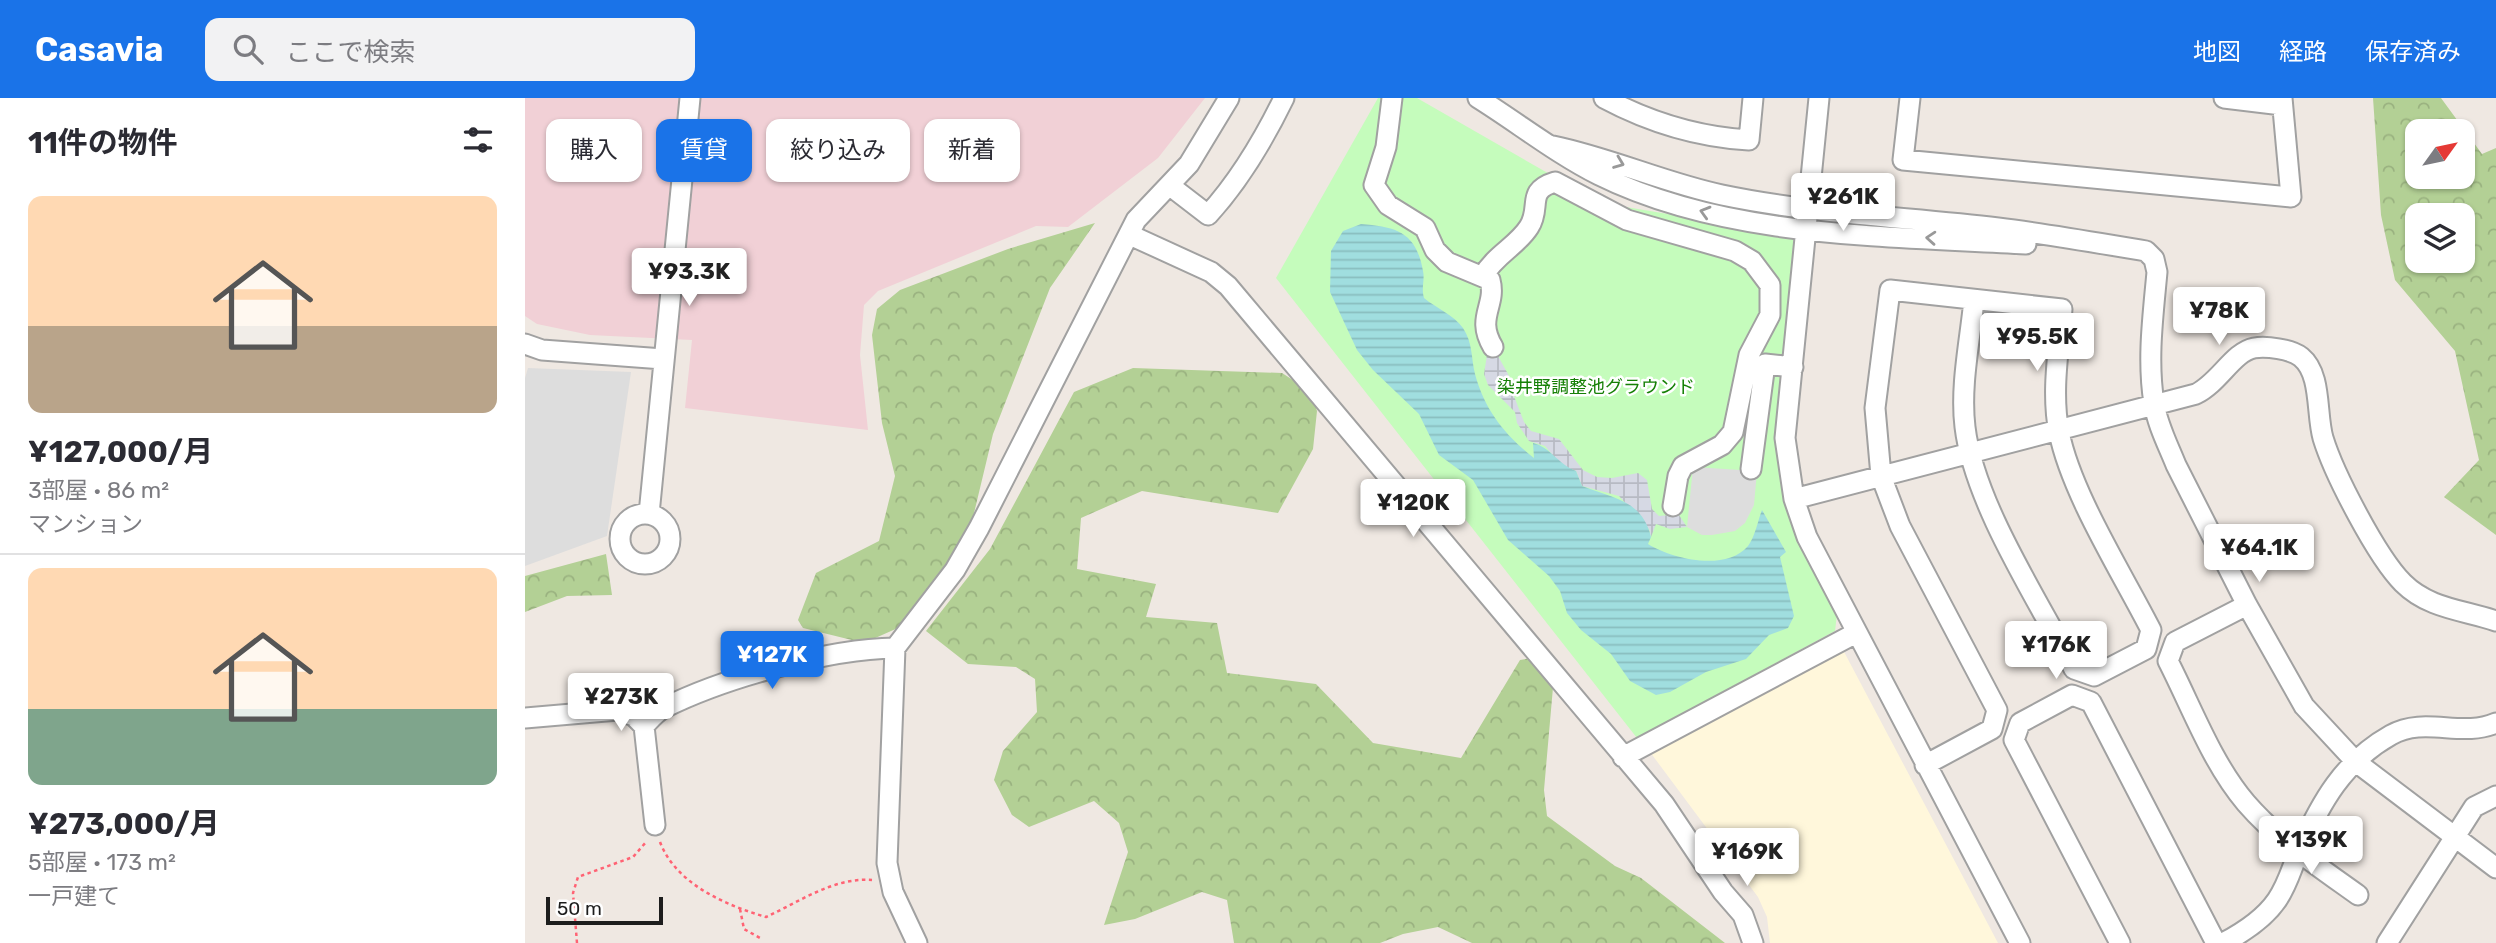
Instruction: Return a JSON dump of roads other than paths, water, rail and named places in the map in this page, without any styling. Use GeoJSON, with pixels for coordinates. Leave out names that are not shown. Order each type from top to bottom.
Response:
{"type":"FeatureCollection","features":[{"type":"Feature","properties":{"kind":"street"},"geometry":{"type":"LineString","coordinates":[[649,514],[690,98]]}},
{"type":"Feature","properties":{"kind":"street"},"geometry":{"type":"LineString","coordinates":[[917,943],[889,881],[887,863],[895,648],[955,570],[979,528],[1136,220],[1203,145],[1229,98]]}},
{"type":"Feature","properties":{"kind":"street"},"geometry":{"type":"LineString","coordinates":[[1169,186],[1208,215],[1230,191],[1263,141],[1284,98]]}},
{"type":"Feature","properties":{"kind":"street"},"geometry":{"type":"LineString","coordinates":[[1392,98],[1386,148],[1374,185],[1388,205],[1426,228],[1435,250],[1447,262],[1490,280],[1493,292],[1484,321],[1486,335],[1493,347]]}},
{"type":"Feature","properties":{"kind":"street"},"geometry":{"type":"LineString","coordinates":[[1479,98],[1598,174],[1649,196],[1718,216],[1804,229],[2146,251]]}},
{"type":"Feature","properties":{"kind":"street"},"geometry":{"type":"LineString","coordinates":[[1604,98],[1662,124],[1723,138],[1749,140],[1753,98]]}},
{"type":"Feature","properties":{"kind":"street"},"geometry":{"type":"LineString","coordinates":[[1819,98],[1785,438],[1794,499],[1807,537],[2019,943]]}},
{"type":"Feature","properties":{"kind":"street"},"geometry":{"type":"LineString","coordinates":[[1910,98],[1903,160],[2291,197],[2282,101],[2224,98]]}},
{"type":"Feature","properties":{"kind":"street"},"geometry":{"type":"LineString","coordinates":[[1553,146],[1603,157],[1657,177],[1722,195],[1807,209],[2000,229],[2146,251],[2154,259],[2157,272],[2150,356],[2154,405],[2176,465],[2304,706],[2356,762],[2496,868]]}},
{"type":"Feature","properties":{"kind":"street"},"geometry":{"type":"LineString","coordinates":[[1483,276],[1499,254],[1522,237],[1531,225],[1535,195],[1544,186],[1555,183],[1627,220],[1735,251],[1764,273],[1770,285],[1770,315],[1749,355],[1733,432],[1722,445],[1683,466],[1678,476],[1673,506]]}},
{"type":"Feature","properties":{"kind":"street"},"geometry":{"type":"LineString","coordinates":[[1130,235],[1211,272],[1228,286],[1680,824],[1723,892],[1743,915],[1753,943]]}},
{"type":"Feature","properties":{"kind":"street"},"geometry":{"type":"LineString","coordinates":[[1925,765],[1992,729],[1997,710],[1901,526],[1881,476],[1875,408],[1890,289],[2063,309],[2056,381],[2059,431],[2069,471],[2151,631],[2146,649],[2094,676],[2074,669],[1985,499],[1970,454],[1965,425],[1965,398],[1974,300]]}},
{"type":"Feature","properties":{"kind":"street"},"geometry":{"type":"LineString","coordinates":[[525,344],[543,349],[663,359]]}},
{"type":"Feature","properties":{"kind":"street"},"geometry":{"type":"LineString","coordinates":[[1794,499],[2154,405],[2211,387],[2237,356],[2254,348],[2289,351],[2301,357],[2311,370],[2323,439],[2387,565],[2419,596],[2445,608],[2496,621]]}},
{"type":"Feature","properties":{"kind":"street"},"geometry":{"type":"LineString","coordinates":[[1751,469],[1765,364],[1793,367]]}},
{"type":"Feature","properties":{"kind":"street"},"geometry":{"type":"LineString","coordinates":[[2248,605],[2175,642],[2168,661],[2223,769],[2245,801],[2298,852],[2358,895]]}},
{"type":"Feature","properties":{"kind":"street"},"geometry":{"type":"LineString","coordinates":[[1623,757],[1856,633]]}},
{"type":"Feature","properties":{"kind":"street"},"geometry":{"type":"LineString","coordinates":[[643,726],[661,709],[721,685],[788,665],[895,648]]}},
{"type":"Feature","properties":{"kind":"street"},"geometry":{"type":"LineString","coordinates":[[2120,943],[2014,740],[2020,723],[2073,695],[2091,702],[2216,943]]}},
{"type":"Feature","properties":{"kind":"street"},"geometry":{"type":"LineString","coordinates":[[525,718],[556,718],[618,710],[634,716],[643,726],[655,825]]}},
{"type":"Feature","properties":{"kind":"street"},"geometry":{"type":"LineString","coordinates":[[2224,943],[2247,930],[2277,901],[2331,787],[2356,762],[2390,735],[2403,729],[2421,726],[2469,729],[2496,723]]}},
{"type":"Feature","properties":{"kind":"street"},"geometry":{"type":"LineString","coordinates":[[2387,943],[2475,807],[2496,796]]}},
{"type":"Feature","properties":{"kind":"water"},"geometry":{"type":"Polygon","coordinates":[[[1361,224],[1395,230],[1410,240],[1420,258],[1424,298],[1450,315],[1463,328],[1484,400],[1505,431],[1534,458],[1533,443],[1576,471],[1582,486],[1633,507],[1647,524],[1651,537],[1648,544],[1684,558],[1713,561],[1726,559],[1748,546],[1762,510],[1786,552],[1780,557],[1794,616],[1788,628],[1769,635],[1746,659],[1706,672],[1670,692],[1656,695],[1630,681],[1611,654],[1581,630],[1567,613],[1560,591],[1549,576],[1508,540],[1473,480],[1439,455],[1419,414],[1373,370],[1357,350],[1330,292],[1331,251],[1343,231],[1361,224]]]}},
{"type":"Feature","properties":{"kind":"park label","name":"染井野調整池グラウンド"},"geometry":{"type":"Point","coordinates":[1596,387]}}]}
